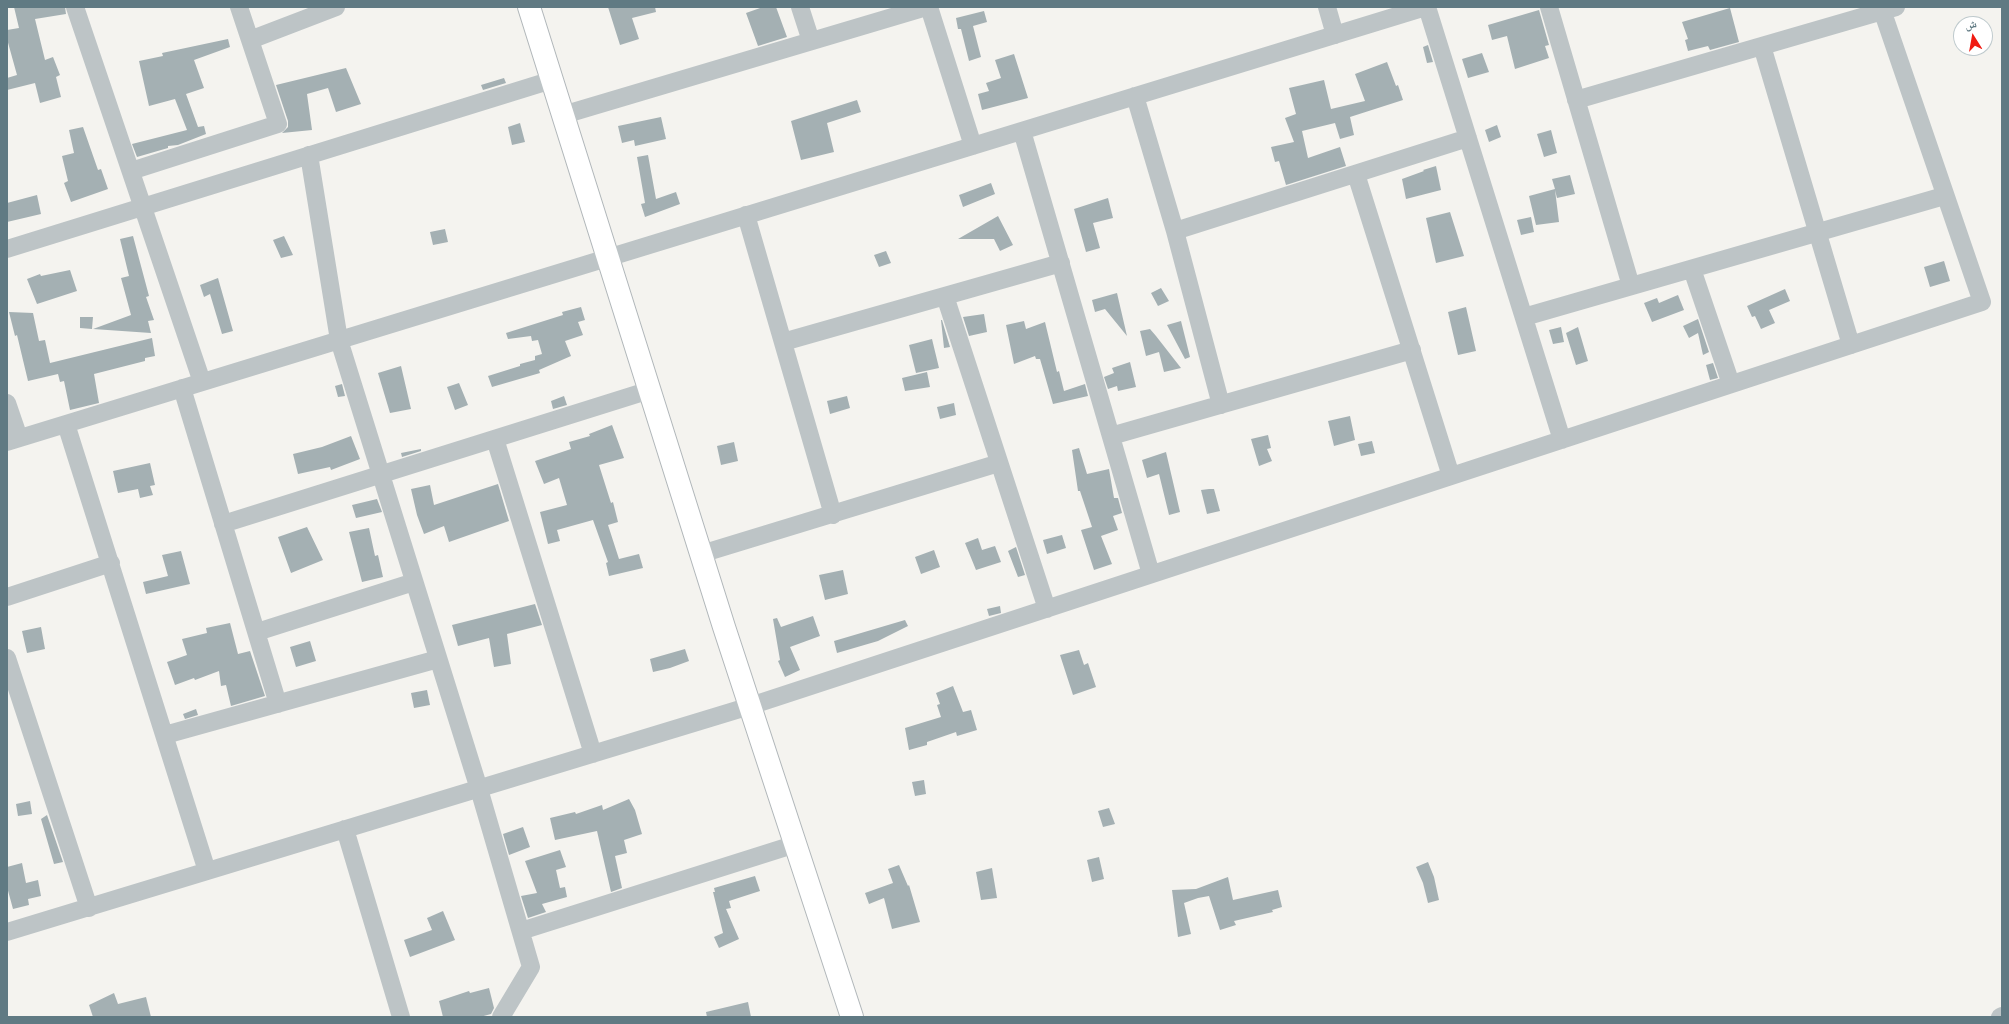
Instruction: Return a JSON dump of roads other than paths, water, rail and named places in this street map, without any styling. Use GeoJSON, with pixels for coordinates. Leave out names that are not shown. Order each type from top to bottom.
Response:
{"type":"FeatureCollection","features":[{"type":"Feature","properties":{"kind":"main road"},"geometry":{"type":"LineString","coordinates":[[529,7],[701,554],[852,1017]]}},
{"type":"Feature","properties":{"kind":"street"},"geometry":{"type":"LineString","coordinates":[[76,7],[202,382]]}},
{"type":"Feature","properties":{"kind":"street"},"geometry":{"type":"LineString","coordinates":[[131,172],[278,124],[239,7]]}},
{"type":"Feature","properties":{"kind":"street"},"geometry":{"type":"LineString","coordinates":[[250,40],[336,7]]}},
{"type":"Feature","properties":{"kind":"street"},"geometry":{"type":"LineString","coordinates":[[800,7],[811,41]]}},
{"type":"Feature","properties":{"kind":"street"},"geometry":{"type":"LineString","coordinates":[[563,114],[928,7],[973,146]]}},
{"type":"Feature","properties":{"kind":"street"},"geometry":{"type":"LineString","coordinates":[[1327,7],[1335,35]]}},
{"type":"Feature","properties":{"kind":"street"},"geometry":{"type":"LineString","coordinates":[[7,403],[13,440],[1427,7],[1562,440]]}},
{"type":"Feature","properties":{"kind":"street"},"geometry":{"type":"LineString","coordinates":[[1549,7],[1631,286]]}},
{"type":"Feature","properties":{"kind":"street"},"geometry":{"type":"LineString","coordinates":[[7,932],[750,706],[1982,302],[1944,196],[1887,8],[1576,100]]}},
{"type":"Feature","properties":{"kind":"street"},"geometry":{"type":"LineString","coordinates":[[1762,46],[1851,345]]}},
{"type":"Feature","properties":{"kind":"street"},"geometry":{"type":"LineString","coordinates":[[7,249],[552,80]]}},
{"type":"Feature","properties":{"kind":"street"},"geometry":{"type":"LineString","coordinates":[[1135,96],[1175,231],[1220,405]]}},
{"type":"Feature","properties":{"kind":"street"},"geometry":{"type":"LineString","coordinates":[[1022,131],[1151,574]]}},
{"type":"Feature","properties":{"kind":"street"},"geometry":{"type":"LineString","coordinates":[[1175,231],[1468,138]]}},
{"type":"Feature","properties":{"kind":"street"},"geometry":{"type":"LineString","coordinates":[[309,155],[339,340],[479,788],[531,967],[501,1017]]}},
{"type":"Feature","properties":{"kind":"street"},"geometry":{"type":"LineString","coordinates":[[1356,174],[1451,476]]}},
{"type":"Feature","properties":{"kind":"street"},"geometry":{"type":"LineString","coordinates":[[1524,317],[1944,196]]}},
{"type":"Feature","properties":{"kind":"street"},"geometry":{"type":"LineString","coordinates":[[746,215],[833,515]]}},
{"type":"Feature","properties":{"kind":"street"},"geometry":{"type":"LineString","coordinates":[[783,342],[1061,263]]}},
{"type":"Feature","properties":{"kind":"street"},"geometry":{"type":"LineString","coordinates":[[1692,268],[1731,384]]}},
{"type":"Feature","properties":{"kind":"street"},"geometry":{"type":"LineString","coordinates":[[945,296],[1047,608]]}},
{"type":"Feature","properties":{"kind":"street"},"geometry":{"type":"LineString","coordinates":[[1111,436],[1412,350]]}},
{"type":"Feature","properties":{"kind":"street"},"geometry":{"type":"LineString","coordinates":[[182,388],[278,704]]}},
{"type":"Feature","properties":{"kind":"street"},"geometry":{"type":"LineString","coordinates":[[224,524],[650,390]]}},
{"type":"Feature","properties":{"kind":"street"},"geometry":{"type":"LineString","coordinates":[[66,424],[207,871]]}},
{"type":"Feature","properties":{"kind":"street"},"geometry":{"type":"LineString","coordinates":[[495,439],[593,754]]}},
{"type":"Feature","properties":{"kind":"street"},"geometry":{"type":"LineString","coordinates":[[701,554],[833,515],[999,463]]}},
{"type":"Feature","properties":{"kind":"street"},"geometry":{"type":"LineString","coordinates":[[7,597],[111,563]]}},
{"type":"Feature","properties":{"kind":"street"},"geometry":{"type":"LineString","coordinates":[[257,632],[414,582]]}},
{"type":"Feature","properties":{"kind":"street"},"geometry":{"type":"LineString","coordinates":[[7,658],[89,908]]}},
{"type":"Feature","properties":{"kind":"street"},"geometry":{"type":"LineString","coordinates":[[165,735],[438,659]]}},
{"type":"Feature","properties":{"kind":"street"},"geometry":{"type":"LineString","coordinates":[[345,829],[401,1017]]}},
{"type":"Feature","properties":{"kind":"street"},"geometry":{"type":"LineString","coordinates":[[521,931],[796,844]]}}]}
